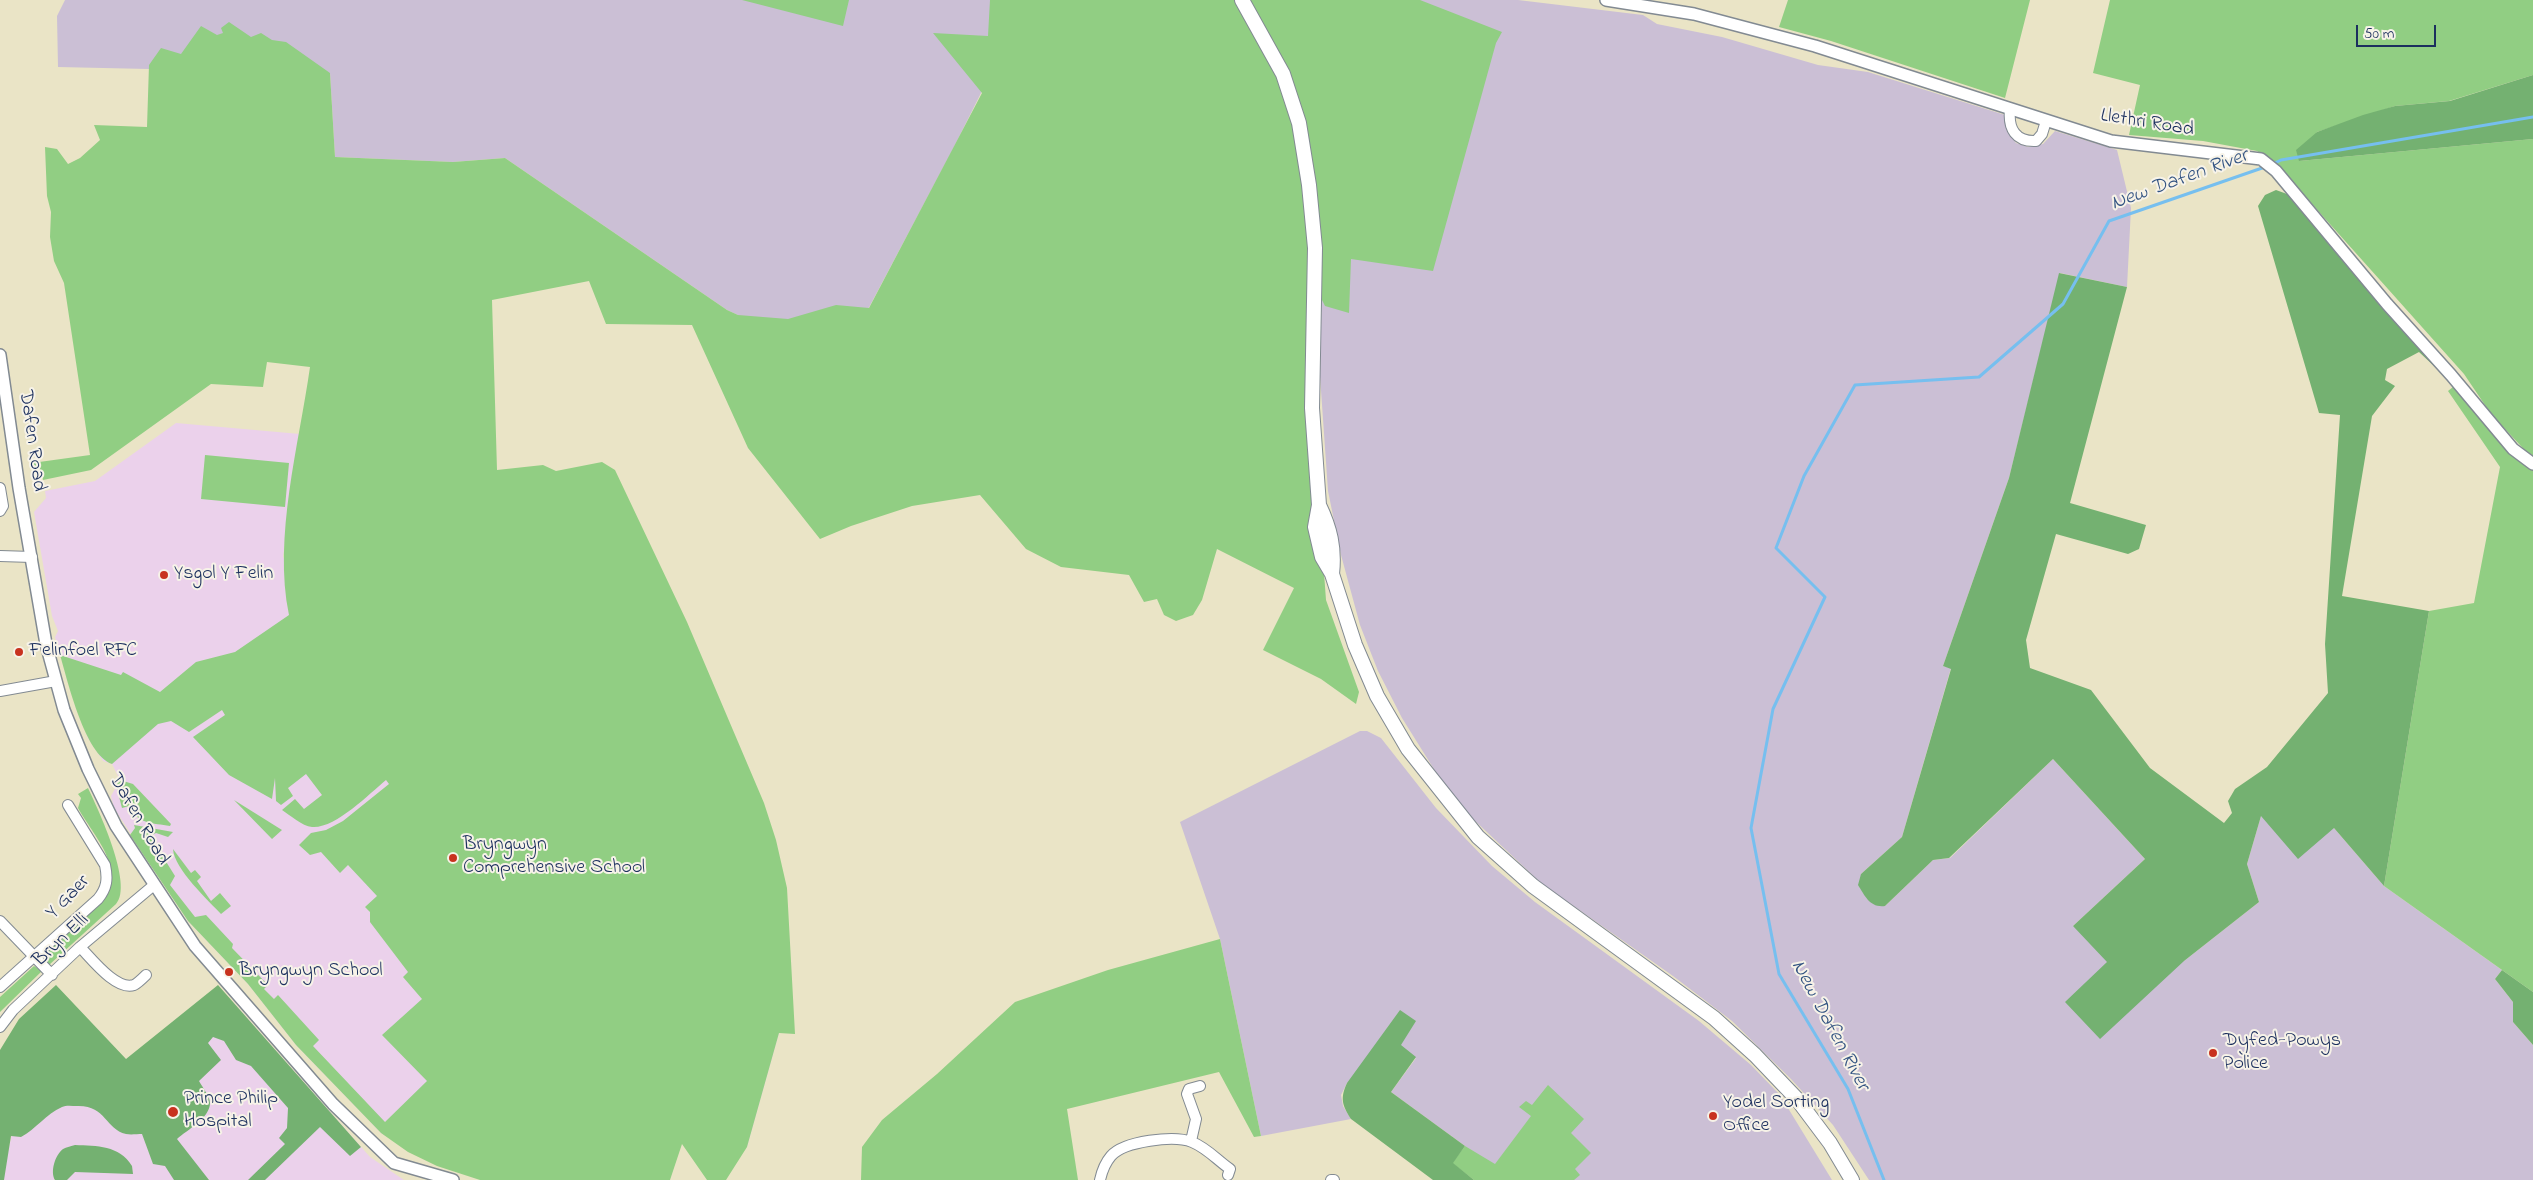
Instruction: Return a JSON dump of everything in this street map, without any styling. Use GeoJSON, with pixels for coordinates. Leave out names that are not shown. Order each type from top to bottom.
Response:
{"type":"FeatureCollection","features":[{"type":"Feature","properties":{"kind":"main road"},"geometry":{"type":"LineString","coordinates":[[1242,0],[1283,74],[1299,123],[1309,186],[1315,248],[1312,408],[1318,505],[1328,524],[1334,556],[1332,574],[1355,645],[1386,712],[1408,749],[1478,837],[1533,886],[1714,1018],[1755,1054],[1802,1106],[1830,1143],[1852,1180]]}},
{"type":"Feature","properties":{"kind":"street","name":"Llethri Road"},"geometry":{"type":"LineString","coordinates":[[1606,0],[1625,1],[1694,14],[1815,46],[2111,141],[2261,159],[2276,171],[2387,304],[2451,375],[2513,449],[2533,464]]}},
{"type":"Feature","properties":{"kind":"street"},"geometry":{"type":"LineString","coordinates":[[2010,110],[2012,127],[2017,137],[2027,142],[2036,141],[2042,134],[2046,121]]}},
{"type":"Feature","properties":{"kind":"street","name":"Dafen Road"},"geometry":{"type":"LineString","coordinates":[[1,363],[20,497],[32,557],[38,608],[56,681],[64,710],[88,769],[116,826],[195,946],[333,1104],[394,1162],[453,1180]]}},
{"type":"Feature","properties":{"kind":"street"},"geometry":{"type":"LineString","coordinates":[[0,488],[3,506],[0,511]]}},
{"type":"Feature","properties":{"kind":"street"},"geometry":{"type":"LineString","coordinates":[[0,556],[32,557]]}},
{"type":"Feature","properties":{"kind":"street"},"geometry":{"type":"LineString","coordinates":[[0,691],[56,681]]}},
{"type":"Feature","properties":{"kind":"street","name":"Y Gaer"},"geometry":{"type":"LineString","coordinates":[[0,987],[98,899],[105,890],[107,876],[105,865],[68,805]]}},
{"type":"Feature","properties":{"kind":"street","name":"Bryn Elli"},"geometry":{"type":"LineString","coordinates":[[0,1028],[13,1010],[80,947],[154,885]]}},
{"type":"Feature","properties":{"kind":"street"},"geometry":{"type":"LineString","coordinates":[[0,921],[52,974]]}},
{"type":"Feature","properties":{"kind":"street"},"geometry":{"type":"LineString","coordinates":[[80,947],[110,978],[122,985],[133,985],[146,975]]}},
{"type":"Feature","properties":{"kind":"street"},"geometry":{"type":"LineString","coordinates":[[1191,1142],[1196,1119],[1188,1094],[1189,1089],[1200,1086]]}},
{"type":"Feature","properties":{"kind":"street"},"geometry":{"type":"LineString","coordinates":[[1100,1180],[1102,1170],[1112,1154],[1135,1143],[1165,1139],[1191,1142],[1205,1148],[1230,1169],[1228,1176]]}},
{"type":"Feature","properties":{"kind":"shaded area"},"geometry":{"type":"Polygon","coordinates":[[[65,0],[1003,0],[1002,51],[952,151],[840,362],[727,310],[505,158],[453,162],[335,157],[330,73],[58,67],[57,16],[65,0]]]}},
{"type":"Feature","properties":{"kind":"shaded area"},"geometry":{"type":"Polygon","coordinates":[[[1259,0],[1518,0],[1643,15],[1657,24],[1722,37],[1818,65],[1868,72],[2005,115],[2007,131],[2016,143],[2028,147],[2043,144],[2055,131],[2117,150],[2131,208],[2127,287],[2060,273],[2009,478],[1943,666],[1951,668],[1902,837],[1861,874],[1885,906],[1933,860],[1950,858],[2053,759],[2145,859],[2073,926],[2184,961],[2259,902],[2247,864],[2261,816],[2334,828],[2384,886],[2502,970],[2495,979],[2513,1002],[2513,1022],[2533,1045],[2533,1180],[1869,1180],[1833,1125],[1791,1079],[1732,1021],[1673,976],[1541,883],[1473,819],[1437,774],[1402,718],[1378,671],[1360,625],[1341,555],[1328,491],[1320,376],[1323,229],[1259,0]]]}},
{"type":"Feature","properties":{"kind":"shaded area","name":"Bryngwyn Comprehensive School"},"geometry":{"type":"Polygon","coordinates":[[[176,423],[300,434],[283,557],[779,1033],[747,1147],[646,1130],[407,1149],[381,1133],[296,1045],[248,984],[188,921],[114,808],[111,796],[120,780],[112,764],[103,761],[88,738],[69,685],[55,637],[58,631],[52,616],[34,512],[46,498],[45,491],[95,481],[176,423]]]}},
{"type":"Feature","properties":{"kind":"shaded area"},"geometry":{"type":"Polygon","coordinates":[[[1360,731],[1367,731],[1381,738],[1436,808],[1492,866],[1535,902],[1699,1021],[1751,1065],[1780,1095],[1832,1180],[1474,1180],[1465,1146],[1391,1092],[1416,1058],[1347,1083],[1341,1095],[1343,1106],[1351,1119],[1261,1136],[1220,939],[1180,822],[1360,731]]]}},
{"type":"Feature","properties":{"kind":"shaded area","name":"Prince Philip Hospital"},"geometry":{"type":"Polygon","coordinates":[[[233,1002],[370,1157],[404,1180],[4,1180],[4,1169],[25,1077],[136,1088],[233,1002]]]}},
{"type":"Feature","properties":{"kind":"green space"},"geometry":{"type":"Polygon","coordinates":[[[742,0],[849,0],[843,26],[742,0]]]}},
{"type":"Feature","properties":{"kind":"green space"},"geometry":{"type":"Polygon","coordinates":[[[990,0],[1420,0],[1502,32],[1496,43],[1433,271],[1351,259],[1349,313],[1325,306],[1321,298],[1316,254],[1319,505],[1326,600],[1359,692],[1356,704],[1321,679],[1263,650],[1294,588],[1217,549],[1202,600],[1193,615],[1176,621],[1164,615],[1157,599],[1144,602],[1129,575],[1061,567],[1026,549],[980,495],[912,506],[851,526],[820,539],[748,448],[692,325],[606,324],[589,281],[492,300],[497,470],[543,465],[556,471],[602,462],[615,470],[687,622],[764,803],[776,840],[787,888],[795,1034],[779,1033],[747,1147],[726,1180],[707,1180],[682,1144],[670,1180],[480,1180],[437,1166],[408,1152],[381,1133],[296,1045],[248,984],[188,921],[130,835],[135,828],[134,825],[173,832],[168,837],[156,833],[150,836],[175,876],[170,885],[195,917],[206,915],[233,944],[232,948],[268,985],[264,989],[274,999],[278,995],[319,1040],[313,1046],[385,1122],[427,1081],[382,1035],[422,999],[403,977],[408,972],[370,922],[370,912],[365,907],[377,896],[348,865],[340,873],[321,852],[310,855],[299,845],[311,833],[326,830],[343,821],[389,784],[386,780],[351,810],[331,822],[312,827],[304,825],[282,810],[295,799],[304,809],[322,795],[306,774],[288,788],[293,796],[281,805],[276,801],[275,778],[272,799],[229,775],[193,737],[225,715],[222,710],[189,732],[171,721],[158,724],[112,764],[102,758],[86,733],[73,699],[60,655],[121,675],[123,672],[160,692],[196,662],[235,652],[289,615],[285,585],[286,523],[289,491],[310,367],[267,362],[263,387],[211,384],[91,470],[43,480],[41,470],[32,463],[90,455],[64,283],[54,261],[50,237],[51,212],[47,196],[45,147],[57,149],[68,164],[80,158],[100,140],[94,125],[147,127],[149,65],[161,48],[181,54],[201,26],[217,35],[223,33],[221,28],[229,22],[251,37],[261,33],[272,40],[286,42],[330,73],[335,157],[453,162],[505,158],[727,310],[738,315],[788,319],[836,305],[869,308],[982,93],[933,33],[988,36],[990,0]]]}},
{"type":"Feature","properties":{"kind":"green space"},"geometry":{"type":"Polygon","coordinates":[[[1788,0],[2030,0],[2005,98],[1831,41],[1779,27],[1788,0]]]}},
{"type":"Feature","properties":{"kind":"green space"},"geometry":{"type":"Polygon","coordinates":[[[2110,0],[2533,0],[2533,75],[2449,101],[2395,106],[2317,132],[2299,161],[2533,139],[2533,459],[2491,414],[2464,374],[2278,166],[2257,151],[2203,141],[2129,135],[2140,85],[2093,73],[2110,0]]]}},
{"type":"Feature","properties":{"kind":"green space"},"geometry":{"type":"Polygon","coordinates":[[[2533,75],[2533,139],[2299,161],[2296,150],[2317,132],[2363,115],[2395,106],[2450,101],[2533,75]]]}},
{"type":"Feature","properties":{"kind":"green space"},"geometry":{"type":"Polygon","coordinates":[[[2276,190],[2287,194],[2434,356],[2435,367],[2419,352],[2387,369],[2385,380],[2395,386],[2372,416],[2342,596],[2429,611],[2384,886],[2334,828],[2298,859],[2261,816],[2247,864],[2259,902],[2184,961],[2100,1039],[2065,1002],[2107,962],[2073,926],[2145,859],[2053,759],[1949,858],[1933,860],[1885,906],[1872,903],[1858,885],[1861,874],[1902,837],[1951,669],[1943,666],[2009,478],[2059,273],[2127,287],[2070,503],[2146,525],[2139,549],[2128,554],[2056,534],[2026,640],[2030,668],[2091,690],[2150,768],[2224,823],[2232,813],[2228,801],[2235,789],[2267,767],[2328,693],[2325,644],[2340,415],[2319,413],[2258,206],[2265,195],[2276,190]]]}},
{"type":"Feature","properties":{"kind":"green space"},"geometry":{"type":"Polygon","coordinates":[[[2458,383],[2533,464],[2533,992],[2384,886],[2429,611],[2474,603],[2500,467],[2448,391],[2458,383]]]}},
{"type":"Feature","properties":{"kind":"green space"},"geometry":{"type":"Polygon","coordinates":[[[205,455],[289,463],[285,507],[201,499],[205,455]]]}},
{"type":"Feature","properties":{"kind":"green space"},"geometry":{"type":"Polygon","coordinates":[[[120,780],[133,784],[171,824],[170,826],[146,822],[136,816],[129,806],[122,808],[116,785],[120,780]]]}},
{"type":"Feature","properties":{"kind":"green space"},"geometry":{"type":"Polygon","coordinates":[[[88,788],[106,829],[118,864],[121,881],[120,894],[116,904],[49,965],[45,959],[46,953],[102,902],[109,890],[110,865],[106,854],[78,808],[81,798],[78,794],[88,788]]]}},
{"type":"Feature","properties":{"kind":"green space"},"geometry":{"type":"Polygon","coordinates":[[[234,800],[282,830],[272,839],[234,800]]]}},
{"type":"Feature","properties":{"kind":"green space"},"geometry":{"type":"Polygon","coordinates":[[[173,849],[191,873],[195,870],[201,877],[197,881],[211,901],[220,893],[231,906],[221,914],[185,875],[179,866],[173,849]]]}},
{"type":"Feature","properties":{"kind":"green space"},"geometry":{"type":"Polygon","coordinates":[[[1220,939],[1261,1136],[1254,1137],[1219,1072],[1067,1109],[1078,1180],[861,1180],[862,1147],[882,1120],[937,1074],[1015,1002],[1108,970],[1220,939]]]}},
{"type":"Feature","properties":{"kind":"green space"},"geometry":{"type":"Polygon","coordinates":[[[34,966],[42,971],[0,1012],[0,997],[34,966]]]}},
{"type":"Feature","properties":{"kind":"green space"},"geometry":{"type":"Polygon","coordinates":[[[2502,970],[2533,992],[2533,1045],[2513,1022],[2513,1002],[2495,979],[2502,970]]]}},
{"type":"Feature","properties":{"kind":"green space"},"geometry":{"type":"Polygon","coordinates":[[[56,985],[126,1059],[218,985],[361,1147],[350,1156],[320,1127],[265,1180],[248,1180],[285,1144],[279,1138],[287,1128],[288,1108],[251,1066],[236,1060],[224,1041],[213,1037],[208,1043],[221,1060],[199,1081],[209,1098],[209,1108],[202,1119],[177,1139],[209,1180],[174,1180],[165,1166],[153,1164],[142,1134],[128,1134],[119,1131],[94,1109],[64,1106],[46,1117],[21,1137],[11,1136],[4,1180],[0,1180],[0,1050],[19,1019],[56,985]]]}},
{"type":"Feature","properties":{"kind":"green space"},"geometry":{"type":"Polygon","coordinates":[[[1400,1010],[1416,1021],[1401,1045],[1416,1057],[1391,1092],[1465,1146],[1453,1163],[1474,1180],[1433,1180],[1351,1119],[1346,1110],[1343,1093],[1347,1083],[1400,1010]]]}},
{"type":"Feature","properties":{"kind":"green space"},"geometry":{"type":"Polygon","coordinates":[[[1548,1085],[1584,1119],[1571,1133],[1591,1153],[1575,1169],[1580,1175],[1574,1180],[1474,1180],[1452,1163],[1465,1146],[1495,1164],[1531,1116],[1519,1107],[1526,1101],[1532,1105],[1548,1085]]]}},
{"type":"Feature","properties":{"kind":"green space"},"geometry":{"type":"Polygon","coordinates":[[[75,1145],[114,1150],[127,1159],[132,1166],[133,1174],[75,1172],[67,1180],[55,1180],[53,1168],[58,1155],[63,1149],[75,1145]]]}},
{"type":"Feature","properties":{"kind":"waterway","name":"New Dafen River"},"geometry":{"type":"LineString","coordinates":[[2271,165],[2281,160],[2533,117]]}},
{"type":"Feature","properties":{"kind":"waterway","name":"New Dafen River"},"geometry":{"type":"LineString","coordinates":[[1884,1180],[1848,1089],[1779,974],[1751,828],[1773,709],[1825,597],[1776,548],[1804,476],[1855,385],[1979,377],[2063,304],[2109,221],[2265,167]]}},
{"type":"Feature","properties":{"kind":"place","name":"Ysgol Y Felin"},"geometry":{"type":"Point","coordinates":[164,575]}},
{"type":"Feature","properties":{"kind":"place","name":"Felinfoel RFC"},"geometry":{"type":"Point","coordinates":[19,652]}},
{"type":"Feature","properties":{"kind":"place","name":"Bryngwyn Comprehensive School"},"geometry":{"type":"Point","coordinates":[453,858]}},
{"type":"Feature","properties":{"kind":"place","name":"Bryngwyn School"},"geometry":{"type":"Point","coordinates":[229,972]}},
{"type":"Feature","properties":{"kind":"place","name":"Dyfed-Powys Police"},"geometry":{"type":"Point","coordinates":[2213,1053]}},
{"type":"Feature","properties":{"kind":"place","name":"Prince Philip Hospital"},"geometry":{"type":"Point","coordinates":[173,1112]}},
{"type":"Feature","properties":{"kind":"place","name":"Yodel Sorting Office"},"geometry":{"type":"Point","coordinates":[1713,1116]}}]}
